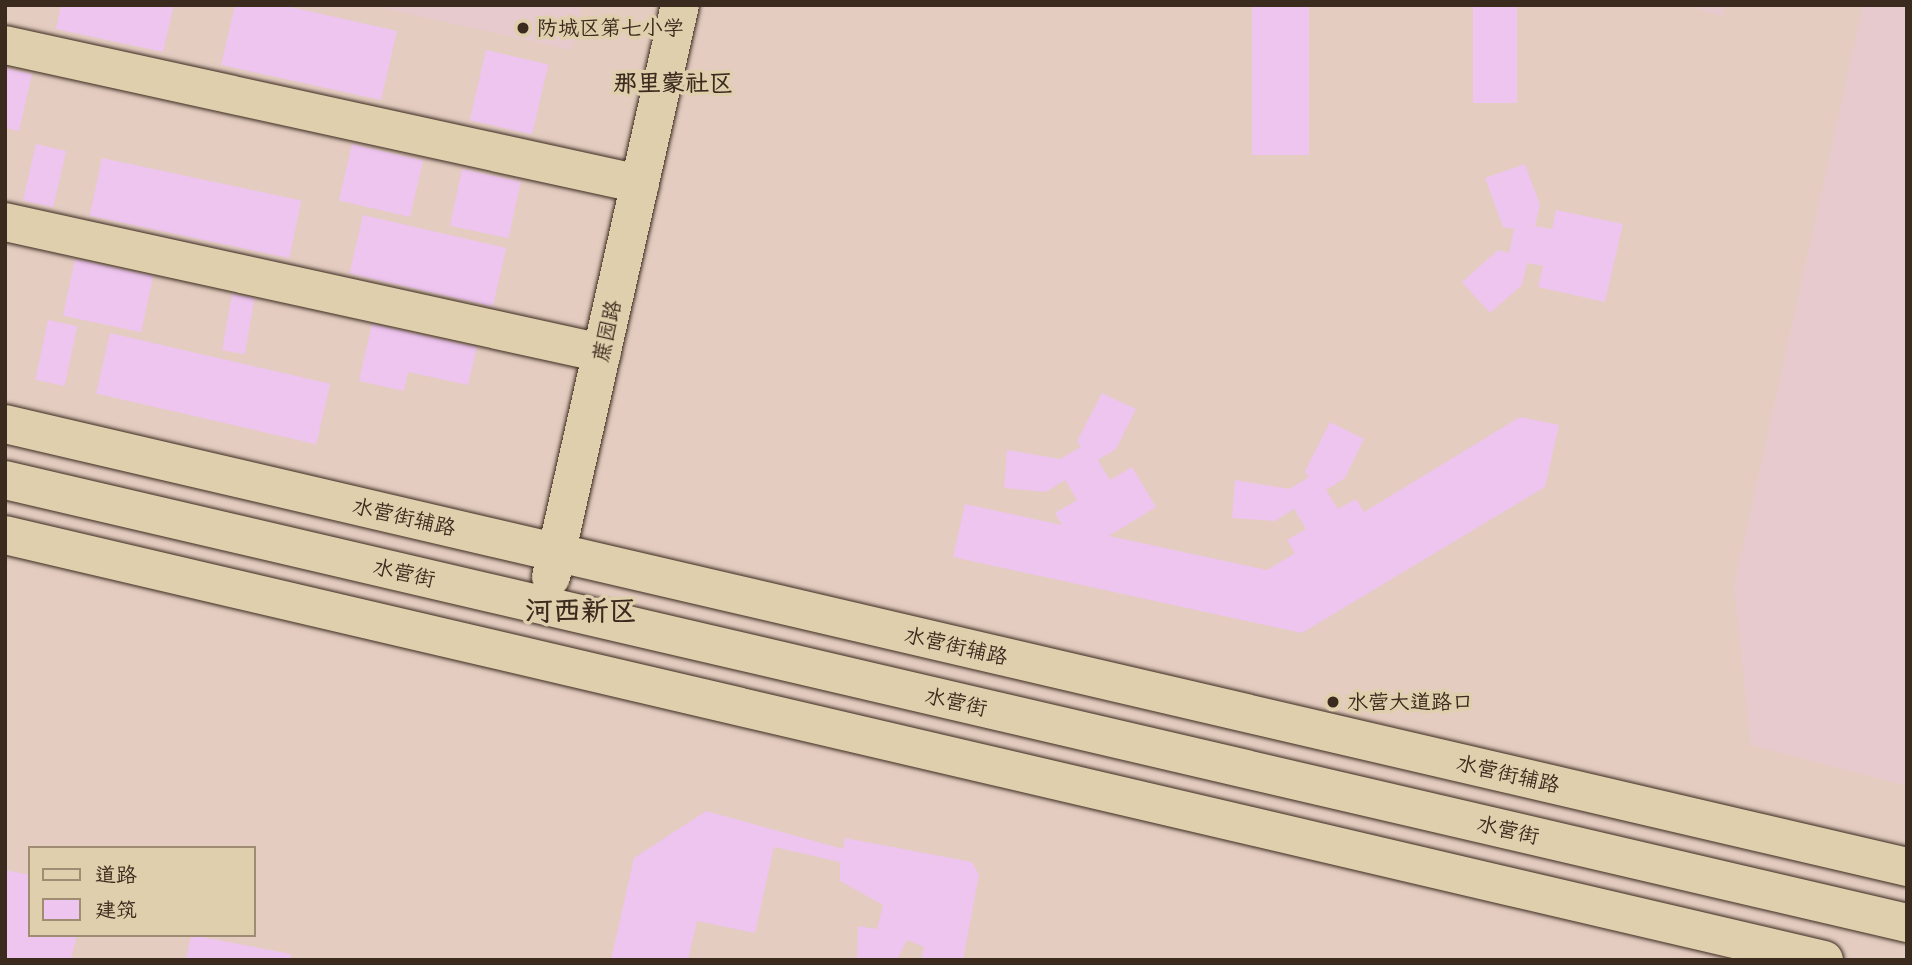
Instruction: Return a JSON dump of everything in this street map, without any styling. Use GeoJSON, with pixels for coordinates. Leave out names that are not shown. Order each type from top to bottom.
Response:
{"type":"FeatureCollection","features":[{"type":"Feature","properties":{"kind":"street","name":"蔗园路"},"geometry":{"type":"LineString","coordinates":[[533,657],[680,5]]}},
{"type":"Feature","properties":{"kind":"street"},"geometry":{"type":"LineString","coordinates":[[5,45],[640,184]]}},
{"type":"Feature","properties":{"kind":"street"},"geometry":{"type":"LineString","coordinates":[[5,222],[602,353]]}},
{"type":"Feature","properties":{"kind":"street","name":"水营街辅路"},"geometry":{"type":"LineString","coordinates":[[5,424],[1907,867]]}},
{"type":"Feature","properties":{"kind":"street","name":"水营街"},"geometry":{"type":"LineString","coordinates":[[5,480],[1907,923]]}},
{"type":"Feature","properties":{"kind":"street"},"geometry":{"type":"LineString","coordinates":[[5,535],[1824,960]]}},
{"type":"Feature","properties":{"kind":"shaded area","name":"防城区第七小学"},"geometry":{"type":"Polygon","coordinates":[[[368,5],[582,5],[572,50],[368,5]]]}},
{"type":"Feature","properties":{"kind":"shaded area"},"geometry":{"type":"Polygon","coordinates":[[[1684,5],[1725,5],[1723,17],[1684,5]]]}},
{"type":"Feature","properties":{"kind":"shaded area"},"geometry":{"type":"Polygon","coordinates":[[[1863,5],[1907,5],[1907,786],[1751,745],[1734,586],[1863,5]]]}},
{"type":"Feature","properties":{"kind":"building"},"geometry":{"type":"Polygon","coordinates":[[[61,5],[174,5],[163,52],[56,29],[61,5]]]}},
{"type":"Feature","properties":{"kind":"building"},"geometry":{"type":"Polygon","coordinates":[[[235,5],[282,5],[397,31],[381,100],[221,65],[235,5]]]}},
{"type":"Feature","properties":{"kind":"building"},"geometry":{"type":"Polygon","coordinates":[[[1252,5],[1309,5],[1309,155],[1252,155],[1252,5]]]}},
{"type":"Feature","properties":{"kind":"building"},"geometry":{"type":"Polygon","coordinates":[[[1473,5],[1517,5],[1517,103],[1473,103],[1473,5]]]}},
{"type":"Feature","properties":{"kind":"building"},"geometry":{"type":"Polygon","coordinates":[[[486,50],[548,64],[532,135],[470,120],[486,50]]]}},
{"type":"Feature","properties":{"kind":"building"},"geometry":{"type":"Polygon","coordinates":[[[5,68],[32,74],[19,131],[5,128],[5,68]]]}},
{"type":"Feature","properties":{"kind":"building"},"geometry":{"type":"Polygon","coordinates":[[[36,144],[66,151],[53,207],[23,201],[36,144]]]}},
{"type":"Feature","properties":{"kind":"building"},"geometry":{"type":"Polygon","coordinates":[[[352,144],[423,160],[410,217],[339,201],[352,144]]]}},
{"type":"Feature","properties":{"kind":"building"},"geometry":{"type":"Polygon","coordinates":[[[102,158],[302,200],[289,258],[90,216],[102,158]]]}},
{"type":"Feature","properties":{"kind":"building"},"geometry":{"type":"Polygon","coordinates":[[[1525,164],[1540,205],[1535,226],[1552,229],[1556,210],[1623,224],[1605,302],[1538,287],[1543,266],[1527,263],[1522,285],[1490,313],[1462,282],[1498,250],[1509,253],[1514,229],[1503,227],[1485,178],[1525,164]]]}},
{"type":"Feature","properties":{"kind":"building"},"geometry":{"type":"Polygon","coordinates":[[[462,169],[521,181],[509,238],[450,226],[462,169]]]}},
{"type":"Feature","properties":{"kind":"building"},"geometry":{"type":"Polygon","coordinates":[[[363,215],[506,248],[493,307],[350,273],[363,215]]]}},
{"type":"Feature","properties":{"kind":"building"},"geometry":{"type":"Polygon","coordinates":[[[75,259],[153,276],[141,332],[63,316],[75,259]]]}},
{"type":"Feature","properties":{"kind":"building"},"geometry":{"type":"Polygon","coordinates":[[[232,294],[255,298],[245,354],[222,350],[232,294]]]}},
{"type":"Feature","properties":{"kind":"building"},"geometry":{"type":"Polygon","coordinates":[[[48,320],[77,326],[65,386],[35,380],[48,320]]]}},
{"type":"Feature","properties":{"kind":"building"},"geometry":{"type":"Polygon","coordinates":[[[372,324],[477,347],[468,385],[408,372],[404,391],[359,381],[372,324]]]}},
{"type":"Feature","properties":{"kind":"building"},"geometry":{"type":"Polygon","coordinates":[[[110,333],[330,384],[316,444],[96,393],[110,333]]]}},
{"type":"Feature","properties":{"kind":"building"},"geometry":{"type":"Polygon","coordinates":[[[1102,393],[1136,409],[1116,449],[1098,460],[1110,480],[1132,467],[1156,507],[1109,536],[1267,570],[1295,553],[1287,540],[1306,529],[1294,509],[1275,521],[1232,518],[1235,480],[1289,489],[1309,477],[1305,471],[1330,422],[1364,439],[1345,478],[1326,490],[1338,509],[1356,499],[1364,512],[1520,417],[1559,425],[1545,487],[1302,633],[953,557],[965,504],[1062,525],[1055,513],[1077,500],[1065,480],[1046,492],[1004,488],[1007,450],[1060,459],[1081,447],[1077,441],[1102,393]]]}},
{"type":"Feature","properties":{"kind":"building"},"geometry":{"type":"Polygon","coordinates":[[[706,811],[843,849],[845,838],[972,862],[979,875],[963,960],[921,960],[924,947],[907,940],[897,960],[857,960],[858,926],[877,929],[883,905],[840,881],[840,862],[774,847],[755,933],[697,921],[688,960],[611,960],[634,858],[706,811]]]}},
{"type":"Feature","properties":{"kind":"building"},"geometry":{"type":"Polygon","coordinates":[[[5,870],[28,875],[28,937],[77,937],[71,960],[5,960],[5,870]]]}},
{"type":"Feature","properties":{"kind":"building"},"geometry":{"type":"Polygon","coordinates":[[[191,937],[291,954],[290,960],[186,960],[191,937]]]}},
{"type":"Feature","properties":{"kind":"place","name":"防城区第七小学"},"geometry":{"type":"Point","coordinates":[523,28]}},
{"type":"Feature","properties":{"kind":"place","name":"水营大道路口"},"geometry":{"type":"Point","coordinates":[1333,702]}},
{"type":"Feature","properties":{"kind":"district","name":"那里蒙社区"},"geometry":{"type":"Point","coordinates":[673,83]}},
{"type":"Feature","properties":{"kind":"district","name":"河西新区"},"geometry":{"type":"Point","coordinates":[581,610]}}]}
